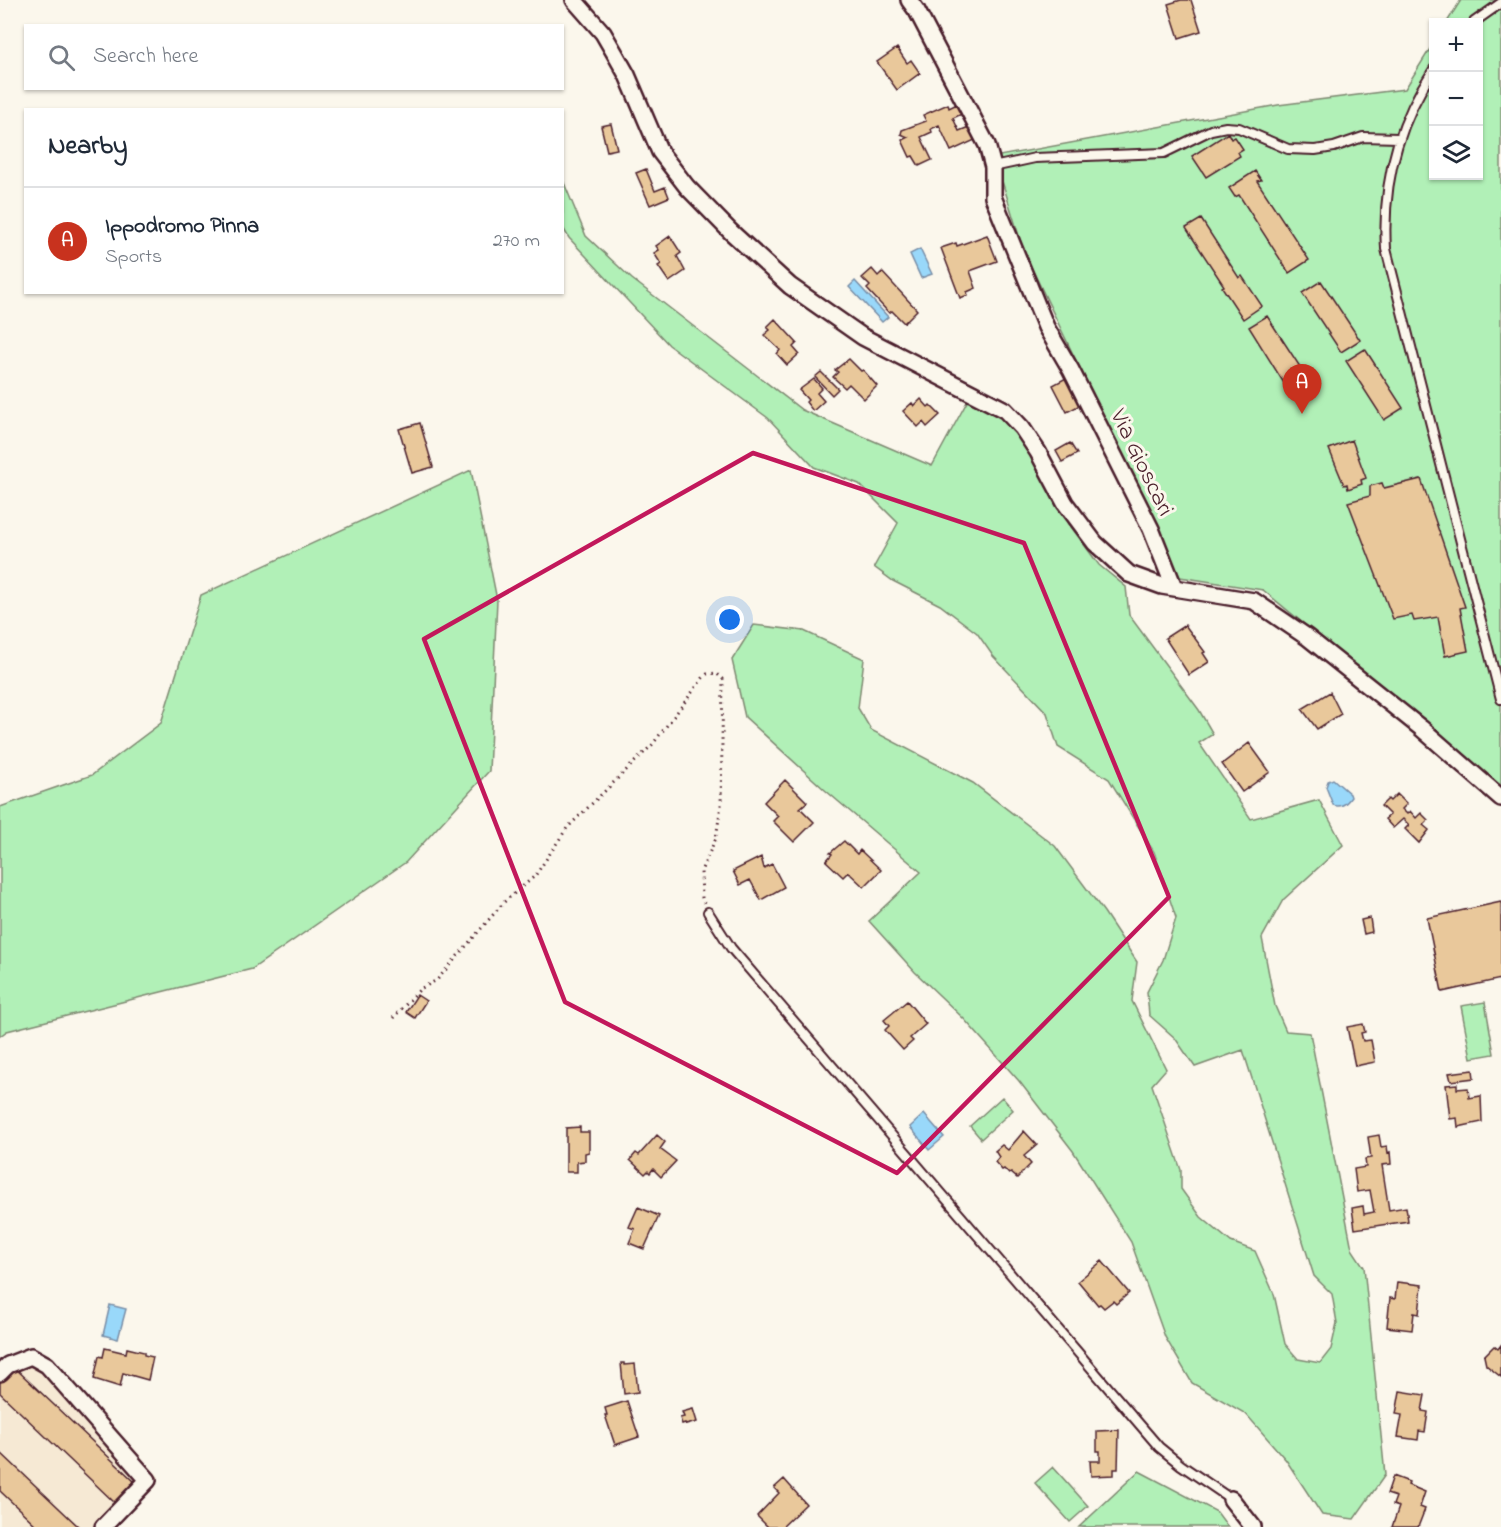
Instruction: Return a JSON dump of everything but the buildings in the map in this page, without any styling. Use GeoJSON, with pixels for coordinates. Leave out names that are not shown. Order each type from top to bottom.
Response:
{"type":"FeatureCollection","features":[{"type":"Feature","properties":{"kind":"street"},"geometry":{"type":"LineString","coordinates":[[574,0],[603,33],[627,75],[660,152],[687,188],[790,286],[863,337],[1005,410],[1022,428],[1038,452],[1065,503],[1095,543],[1129,574],[1162,586],[1254,601],[1307,637],[1421,728],[1501,798]]}},
{"type":"Feature","properties":{"kind":"street","name":"Via Gioscari"},"geometry":{"type":"LineString","coordinates":[[909,0],[917,11],[987,145],[993,167],[993,197],[1046,327],[1076,379],[1151,529],[1174,587]]}},
{"type":"Feature","properties":{"kind":"street"},"geometry":{"type":"LineString","coordinates":[[0,1372],[8,1365],[31,1356],[47,1365],[148,1480],[104,1527]]}},
{"type":"Feature","properties":{"kind":"street"},"geometry":{"type":"LineString","coordinates":[[1231,1498],[1253,1527]]}},
{"type":"Feature","properties":{"kind":"lane"},"geometry":{"type":"LineString","coordinates":[[1480,18],[1501,3]]}},
{"type":"Feature","properties":{"kind":"lane"},"geometry":{"type":"LineString","coordinates":[[1432,72],[1408,114],[1390,167],[1384,223],[1386,249],[1501,699]]}},
{"type":"Feature","properties":{"kind":"lane"},"geometry":{"type":"LineString","coordinates":[[993,167],[1035,158],[1164,153],[1211,130],[1226,127],[1239,128],[1288,149],[1316,150],[1334,147],[1363,137],[1398,138]]}},
{"type":"Feature","properties":{"kind":"lane"},"geometry":{"type":"LineString","coordinates":[[708,912],[731,948],[1159,1447],[1231,1498]]}},
{"type":"Feature","properties":{"kind":"path"},"geometry":{"type":"LineString","coordinates":[[393,1018],[420,989],[437,980],[504,902],[535,876],[567,828],[652,745],[703,678],[707,674],[716,673],[723,679],[721,805],[716,838],[701,871],[702,898],[708,912]]}},
{"type":"Feature","properties":{"kind":"highlighted area"},"geometry":{"type":"Polygon","coordinates":[[[753,453],[1024,543],[1169,897],[897,1173],[565,1002],[424,639],[753,453]]]}},
{"type":"Feature","properties":{"kind":"shaded area"},"geometry":{"type":"Polygon","coordinates":[[[38,1354],[71,1379],[159,1477],[114,1527],[0,1527],[0,1363],[38,1354]]]}},
{"type":"Feature","properties":{"kind":"green space"},"geometry":{"type":"Polygon","coordinates":[[[1461,0],[1501,0],[1501,787],[1263,590],[1180,577],[1024,252],[1002,181],[999,156],[1278,105],[1405,89],[1429,50],[1429,180],[1483,180],[1483,18],[1450,18],[1461,0]]]}},
{"type":"Feature","properties":{"kind":"green space"},"geometry":{"type":"Polygon","coordinates":[[[564,183],[586,236],[632,279],[802,410],[932,466],[968,400],[1001,416],[1034,453],[1069,524],[1099,565],[1126,587],[1129,615],[1199,710],[1213,734],[1199,743],[1251,819],[1319,800],[1343,845],[1283,900],[1262,938],[1275,1006],[1286,1031],[1310,1033],[1352,1249],[1364,1267],[1385,1475],[1354,1519],[1322,1515],[1286,1460],[1246,1414],[1192,1383],[1165,1337],[1131,1242],[1073,1151],[1019,1081],[964,1019],[915,972],[869,921],[921,872],[825,790],[745,717],[732,660],[754,625],[804,631],[864,659],[858,708],[871,730],[973,783],[1055,846],[1104,912],[1137,962],[1132,1001],[1166,1069],[1152,1085],[1181,1170],[1181,1189],[1201,1217],[1231,1242],[1255,1251],[1274,1294],[1285,1344],[1298,1359],[1320,1363],[1331,1349],[1337,1323],[1332,1294],[1314,1276],[1243,1050],[1195,1067],[1175,1038],[1149,1015],[1147,992],[1163,960],[1176,918],[1154,852],[1109,779],[1058,747],[1047,713],[993,656],[977,633],[940,605],[893,581],[874,567],[898,523],[859,484],[814,467],[768,418],[669,345],[569,238],[564,230],[564,183]]]}},
{"type":"Feature","properties":{"kind":"green space"},"geometry":{"type":"Polygon","coordinates":[[[471,470],[497,600],[489,771],[406,862],[252,969],[7,1031],[0,1036],[0,807],[92,775],[161,723],[201,595],[471,470]]]}},
{"type":"Feature","properties":{"kind":"green space"},"geometry":{"type":"Polygon","coordinates":[[[1485,1002],[1494,1054],[1471,1058],[1461,1006],[1485,1002]]]}},
{"type":"Feature","properties":{"kind":"green space"},"geometry":{"type":"Polygon","coordinates":[[[1002,1097],[1013,1110],[981,1139],[970,1126],[1002,1097]]]}},
{"type":"Feature","properties":{"kind":"green space"},"geometry":{"type":"Polygon","coordinates":[[[1053,1467],[1088,1506],[1070,1522],[1035,1483],[1053,1467]]]}},
{"type":"Feature","properties":{"kind":"green space"},"geometry":{"type":"Polygon","coordinates":[[[1139,1471],[1217,1512],[1228,1527],[1079,1527],[1139,1471]]]}},
{"type":"Feature","properties":{"kind":"water"},"geometry":{"type":"Polygon","coordinates":[[[920,249],[932,274],[921,278],[910,254],[920,249]]]}},
{"type":"Feature","properties":{"kind":"water"},"geometry":{"type":"Polygon","coordinates":[[[855,281],[888,317],[882,322],[849,287],[855,281]]]}},
{"type":"Feature","properties":{"kind":"water"},"geometry":{"type":"Polygon","coordinates":[[[1333,779],[1351,797],[1341,806],[1333,805],[1326,787],[1328,781],[1333,779]]]}},
{"type":"Feature","properties":{"kind":"water"},"geometry":{"type":"Polygon","coordinates":[[[924,1114],[944,1137],[929,1150],[910,1127],[924,1114]]]}},
{"type":"Feature","properties":{"kind":"water"},"geometry":{"type":"Polygon","coordinates":[[[110,1305],[126,1309],[118,1339],[103,1335],[110,1305]]]}},
{"type":"Feature","properties":{"kind":"place","name":"Ippodromo Pinna"},"geometry":{"type":"Point","coordinates":[1302,414]}}]}
